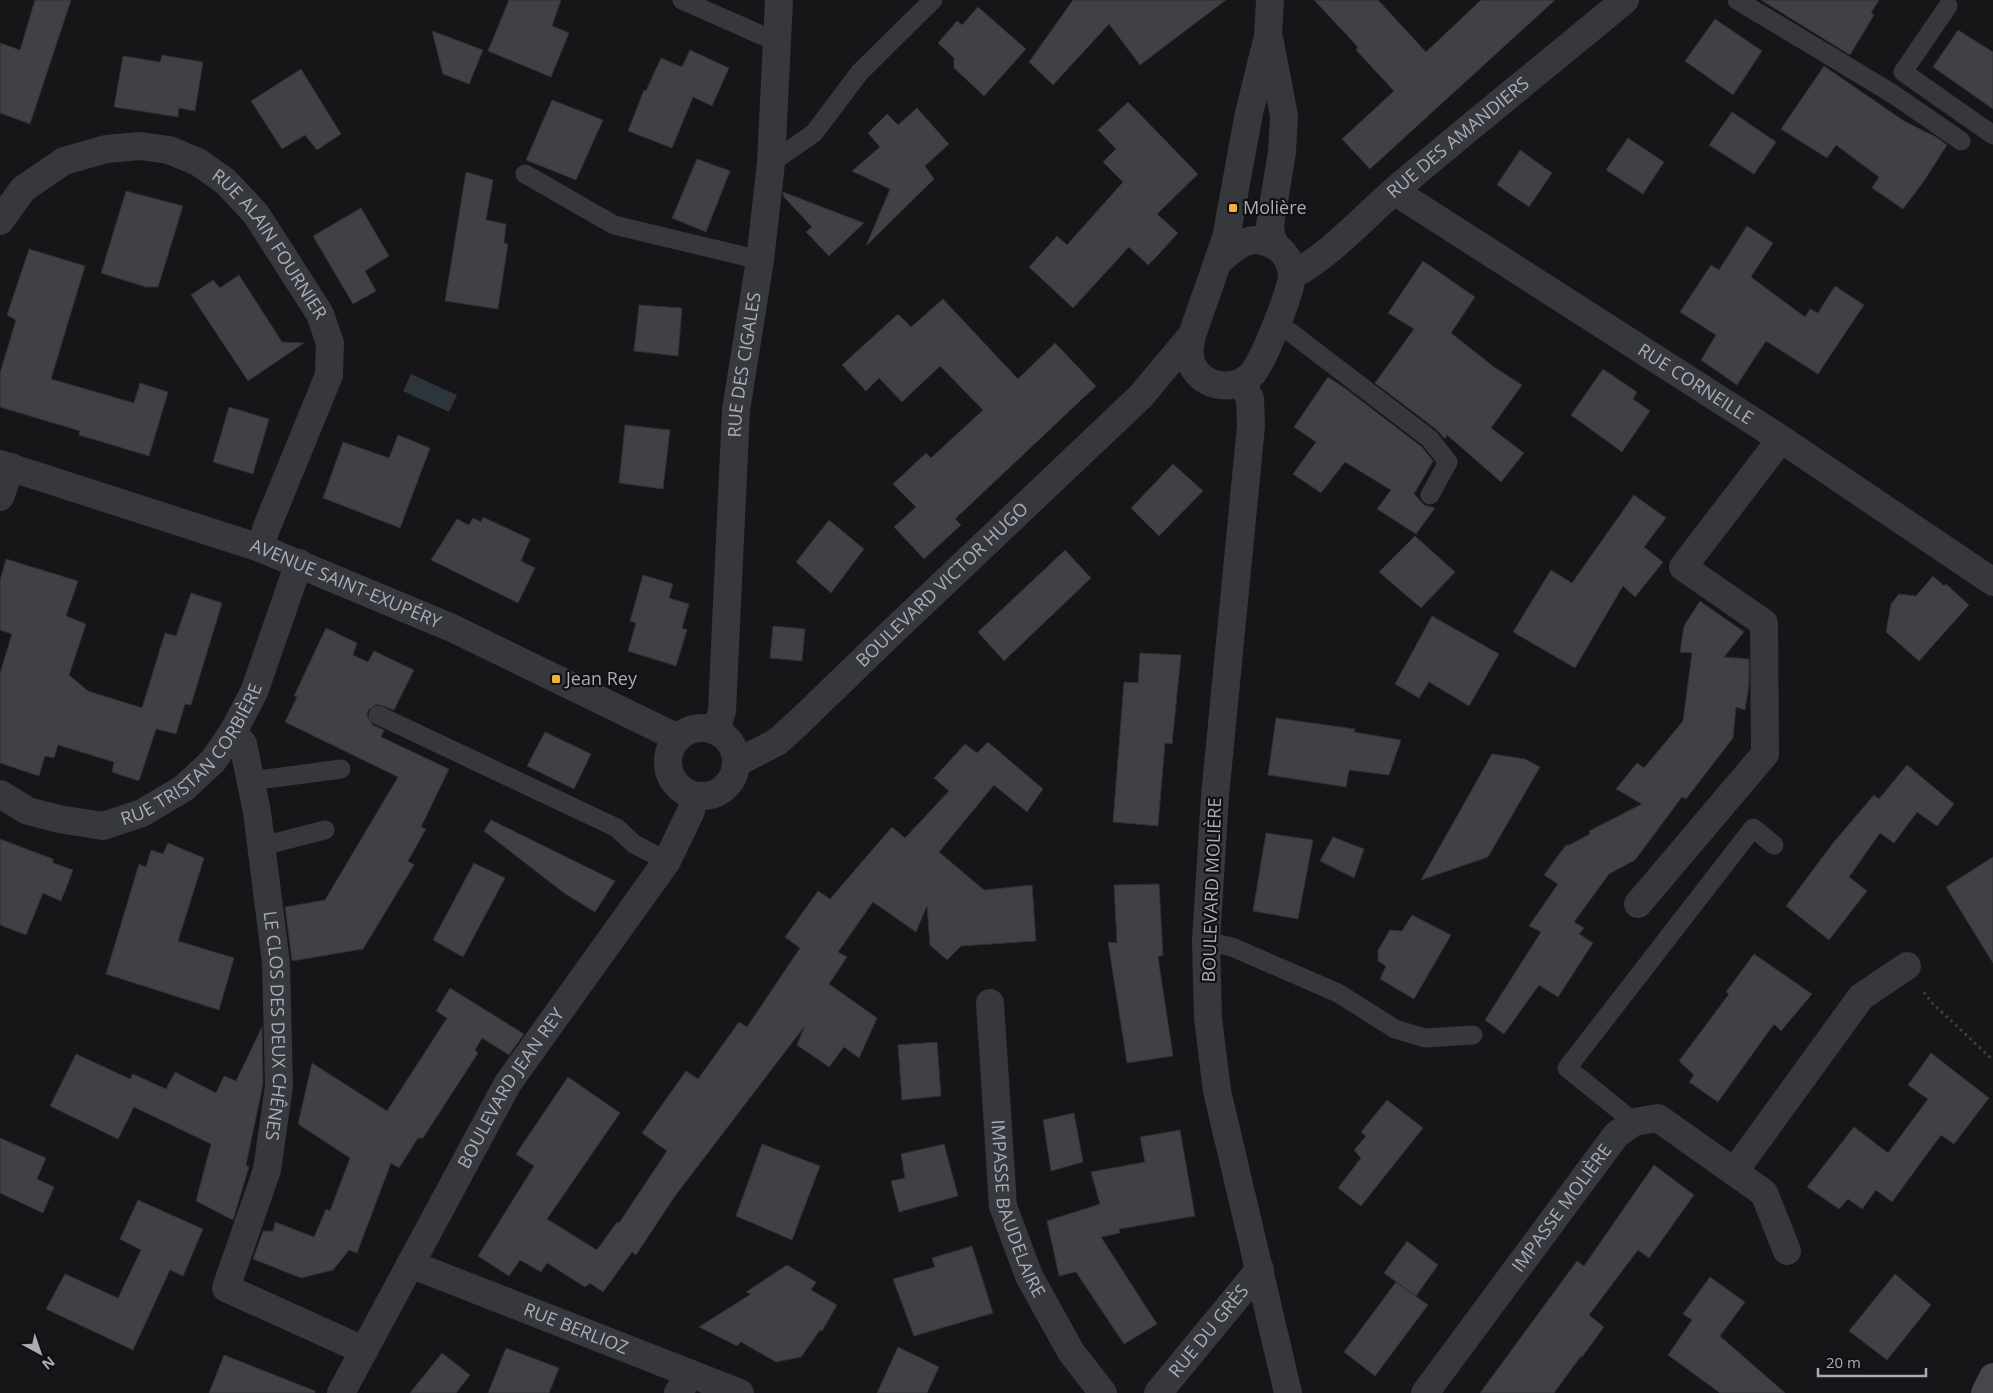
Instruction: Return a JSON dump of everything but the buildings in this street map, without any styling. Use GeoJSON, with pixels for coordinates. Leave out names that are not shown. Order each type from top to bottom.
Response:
{"type":"FeatureCollection","features":[{"type":"Feature","properties":{"kind":"main road"},"geometry":{"type":"LineString","coordinates":[[1985,1393],[1993,1377]]}},
{"type":"Feature","properties":{"kind":"street","name":"RUE DES CIGALES"},"geometry":{"type":"LineString","coordinates":[[716,731],[722,712],[736,410],[760,260],[771,163],[779,0]]}},
{"type":"Feature","properties":{"kind":"street"},"geometry":{"type":"LineString","coordinates":[[1218,262],[1237,245],[1247,240],[1257,239],[1274,245],[1284,252],[1290,263],[1293,276],[1277,322],[1254,372],[1242,382],[1221,386],[1201,376],[1192,364],[1189,350],[1192,335],[1226,238],[1249,113],[1268,36],[1270,0]]}},
{"type":"Feature","properties":{"kind":"street","name":"RUE DES AMANDIERS"},"geometry":{"type":"LineString","coordinates":[[1293,276],[1307,268],[1340,241],[1394,191],[1625,0]]}},
{"type":"Feature","properties":{"kind":"street"},"geometry":{"type":"LineString","coordinates":[[1268,36],[1284,116],[1282,152],[1270,225],[1274,245]]}},
{"type":"Feature","properties":{"kind":"street","name":"RUE ALAIN FOURNIER"},"geometry":{"type":"LineString","coordinates":[[0,221],[23,189],[64,162],[106,149],[140,146],[169,150],[198,162],[225,181],[256,214],[320,314],[330,343],[330,375],[266,529],[260,548]]}},
{"type":"Feature","properties":{"kind":"street","name":"RUE CORNEILLE"},"geometry":{"type":"LineString","coordinates":[[1394,191],[1781,439],[1993,582]]}},
{"type":"Feature","properties":{"kind":"street","name":"BOULEVARD VICTOR HUGO"},"geometry":{"type":"LineString","coordinates":[[736,763],[777,742],[784,736],[1141,396],[1192,335]]}},
{"type":"Feature","properties":{"kind":"street","name":"BOULEVARD VICTOR HUGO"},"geometry":{"type":"LineString","coordinates":[[1141,396],[1185,378],[1201,376]]}},
{"type":"Feature","properties":{"kind":"street","name":"BOULEVARD MOLIÈRE"},"geometry":{"type":"LineString","coordinates":[[1242,382],[1250,399],[1251,426],[1215,796],[1206,941],[1208,1018],[1217,1091],[1288,1393]]}},
{"type":"Feature","properties":{"kind":"street"},"geometry":{"type":"LineString","coordinates":[[1638,904],[1764,754],[1764,623],[1683,567],[1781,439]]}},
{"type":"Feature","properties":{"kind":"street"},"geometry":{"type":"LineString","coordinates":[[0,497],[6,465]]}},
{"type":"Feature","properties":{"kind":"street","name":"AVENUE SAINT-EXUPÉRY"},"geometry":{"type":"LineString","coordinates":[[6,465],[260,548],[300,563],[452,628],[678,738]]}},
{"type":"Feature","properties":{"kind":"street","name":"RUE TRISTAN CORBIÈRE"},"geometry":{"type":"LineString","coordinates":[[0,794],[28,811],[59,819],[104,826],[142,813],[184,788],[213,761],[233,732],[254,692],[300,563]]}},
{"type":"Feature","properties":{"kind":"street"},"geometry":{"type":"LineString","coordinates":[[696,728],[716,731],[730,744],[735,753],[734,773],[730,782],[722,789],[704,796],[694,796],[681,790],[672,778],[668,764],[670,750],[678,738],[686,732],[696,728]]}},
{"type":"Feature","properties":{"kind":"street","name":"LE CLOS DES DEUX CHÊNES"},"geometry":{"type":"LineString","coordinates":[[233,732],[243,744],[262,846],[276,962],[279,1086],[267,1170],[226,1288],[363,1350]]}},
{"type":"Feature","properties":{"kind":"street","name":"BOULEVARD JEAN REY"},"geometry":{"type":"LineString","coordinates":[[341,1393],[508,1083],[667,861],[691,811],[694,796]]}},
{"type":"Feature","properties":{"kind":"street"},"geometry":{"type":"LineString","coordinates":[[1734,1172],[1861,997],[1907,966]]}},
{"type":"Feature","properties":{"kind":"street","name":"IMPASSE BAUDELAIRE"},"geometry":{"type":"LineString","coordinates":[[990,1003],[1003,1206],[1034,1284],[1071,1352],[1103,1393]]}},
{"type":"Feature","properties":{"kind":"street","name":"IMPASSE MOLIÈRE"},"geometry":{"type":"LineString","coordinates":[[1425,1393],[1616,1135],[1634,1122],[1658,1118],[1764,1193],[1787,1251]]}},
{"type":"Feature","properties":{"kind":"street","name":"RUE BERLIOZ"},"geometry":{"type":"LineString","coordinates":[[410,1264],[684,1384],[740,1393]]}},
{"type":"Feature","properties":{"kind":"street","name":"RUE DU GRÈS"},"geometry":{"type":"LineString","coordinates":[[1158,1393],[1260,1269]]}},
{"type":"Feature","properties":{"kind":"lane"},"geometry":{"type":"LineString","coordinates":[[682,0],[776,42]]}},
{"type":"Feature","properties":{"kind":"lane"},"geometry":{"type":"LineString","coordinates":[[771,163],[814,133],[860,72],[933,0]]}},
{"type":"Feature","properties":{"kind":"lane"},"geometry":{"type":"LineString","coordinates":[[1737,0],[1893,94],[1961,141]]}},
{"type":"Feature","properties":{"kind":"lane"},"geometry":{"type":"LineString","coordinates":[[1948,6],[1903,72],[1993,135]]}},
{"type":"Feature","properties":{"kind":"lane"},"geometry":{"type":"LineString","coordinates":[[525,174],[614,226],[760,260]]}},
{"type":"Feature","properties":{"kind":"lane"},"geometry":{"type":"LineString","coordinates":[[1277,322],[1430,439],[1448,462],[1430,495]]}},
{"type":"Feature","properties":{"kind":"lane"},"geometry":{"type":"LineString","coordinates":[[378,715],[617,828],[634,844],[667,861]]}},
{"type":"Feature","properties":{"kind":"lane"},"geometry":{"type":"LineString","coordinates":[[251,782],[341,769]]}},
{"type":"Feature","properties":{"kind":"lane"},"geometry":{"type":"LineString","coordinates":[[1634,1122],[1567,1068],[1753,828],[1774,845]]}},
{"type":"Feature","properties":{"kind":"lane"},"geometry":{"type":"LineString","coordinates":[[262,846],[325,830]]}},
{"type":"Feature","properties":{"kind":"lane"},"geometry":{"type":"LineString","coordinates":[[1206,941],[1232,947],[1338,993],[1394,1029],[1425,1038],[1473,1035]]}},
{"type":"Feature","properties":{"kind":"path"},"geometry":{"type":"LineString","coordinates":[[1907,966],[1931,1002],[1993,1060]]}},
{"type":"Feature","properties":{"kind":"shaded area"},"geometry":{"type":"Polygon","coordinates":[[[411,374],[457,395],[449,412],[403,391],[411,374]]]}},
{"type":"Feature","properties":{"kind":"place","name":"Molière"},"geometry":{"type":"Point","coordinates":[1233,208]}},
{"type":"Feature","properties":{"kind":"place","name":"Jean Rey"},"geometry":{"type":"Point","coordinates":[556,679]}}]}
